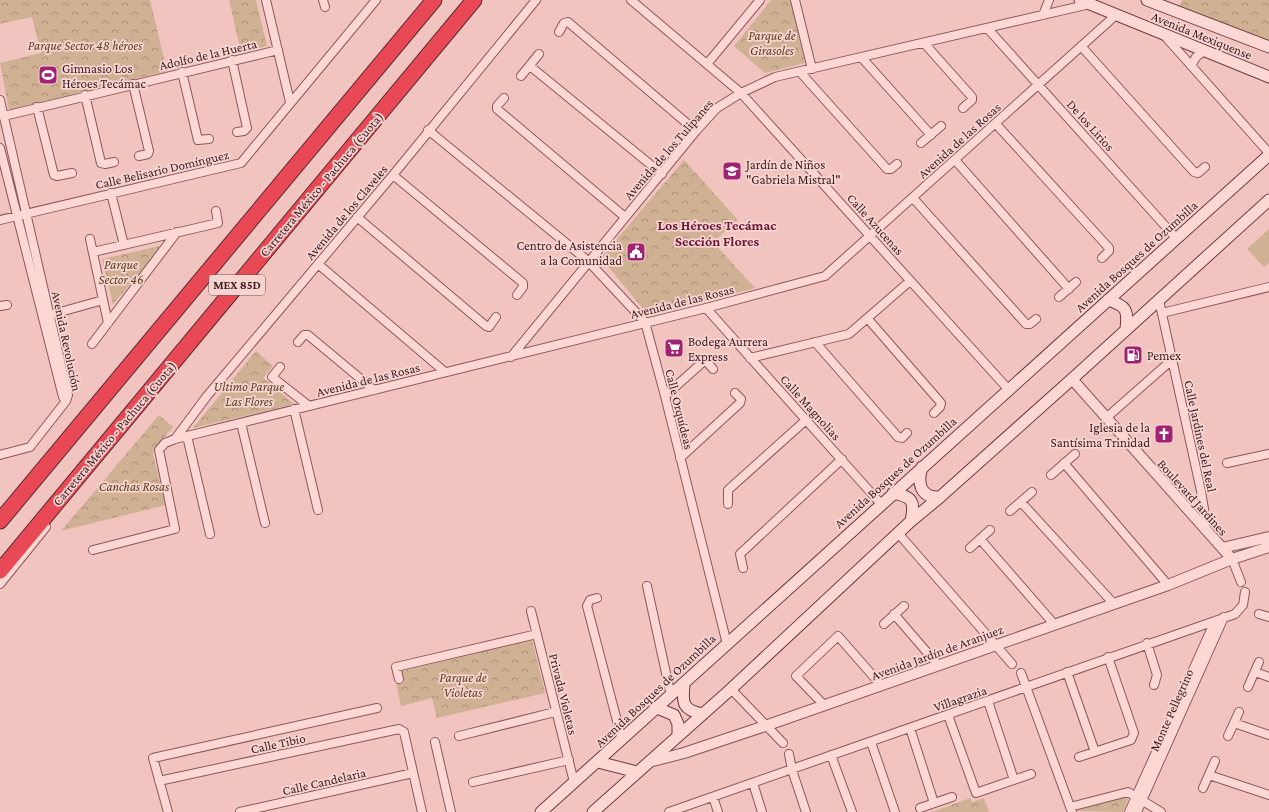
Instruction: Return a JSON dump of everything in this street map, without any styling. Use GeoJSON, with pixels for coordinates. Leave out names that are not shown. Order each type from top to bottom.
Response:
{"type":"FeatureCollection","features":[{"type":"Feature","properties":{"kind":"highway","name":"MEX 85D"},"geometry":{"type":"LineString","coordinates":[[0,521],[434,0]]}},
{"type":"Feature","properties":{"kind":"highway","name":"Carretera México - Pachuca (Cuota)"},"geometry":{"type":"LineString","coordinates":[[0,571],[140,400],[474,0]]}},
{"type":"Feature","properties":{"kind":"main road","name":"Avenida Mexiquense"},"geometry":{"type":"LineString","coordinates":[[1147,0],[1269,47]]}},
{"type":"Feature","properties":{"kind":"main road","name":"Avenida Mexiquense"},"geometry":{"type":"LineString","coordinates":[[1085,2],[1269,77]]}},
{"type":"Feature","properties":{"kind":"main road","name":"Avenida Bosques de Ozumbilla"},"geometry":{"type":"LineString","coordinates":[[541,812],[672,696],[893,493],[1176,238],[1264,163],[1269,154]]}},
{"type":"Feature","properties":{"kind":"main road"},"geometry":{"type":"LineString","coordinates":[[593,812],[731,689],[911,520],[940,497],[1072,380],[1126,329],[1269,200]]}},
{"type":"Feature","properties":{"kind":"main road"},"geometry":{"type":"LineString","coordinates":[[1108,300],[1119,304],[1125,309],[1128,315],[1126,329]]}},
{"type":"Feature","properties":{"kind":"main road"},"geometry":{"type":"LineString","coordinates":[[922,467],[919,476],[920,486],[925,494],[933,497],[940,497]]}},
{"type":"Feature","properties":{"kind":"main road"},"geometry":{"type":"LineString","coordinates":[[893,493],[905,495],[911,500],[914,507],[911,520]]}},
{"type":"Feature","properties":{"kind":"main road"},"geometry":{"type":"LineString","coordinates":[[684,685],[682,699],[686,708],[692,712],[703,714]]}},
{"type":"Feature","properties":{"kind":"main road"},"geometry":{"type":"LineString","coordinates":[[657,708],[674,715],[678,724],[678,736]]}},
{"type":"Feature","properties":{"kind":"main road"},"geometry":{"type":"LineString","coordinates":[[598,762],[637,772]]}},
{"type":"Feature","properties":{"kind":"street"},"geometry":{"type":"LineString","coordinates":[[266,0],[290,102]]}},
{"type":"Feature","properties":{"kind":"street","name":"Calle Belisario Domínguez"},"geometry":{"type":"LineString","coordinates":[[0,220],[241,163],[376,0]]}},
{"type":"Feature","properties":{"kind":"street","name":"Avenida de los Claveles"},"geometry":{"type":"LineString","coordinates":[[175,439],[212,391],[393,175],[428,130],[536,0]]}},
{"type":"Feature","properties":{"kind":"street","name":"Calle Azucenas"},"geometry":{"type":"LineString","coordinates":[[631,0],[741,93],[1008,389]]}},
{"type":"Feature","properties":{"kind":"street"},"geometry":{"type":"LineString","coordinates":[[706,64],[760,0]]}},
{"type":"Feature","properties":{"kind":"street"},"geometry":{"type":"LineString","coordinates":[[795,0],[812,69]]}},
{"type":"Feature","properties":{"kind":"street"},"geometry":{"type":"LineString","coordinates":[[1043,15],[1049,0]]}},
{"type":"Feature","properties":{"kind":"street","name":"Avenida de los Tulipanes"},"geometry":{"type":"LineString","coordinates":[[511,357],[588,261],[662,174],[696,131],[717,108],[741,93],[775,77],[988,29],[1043,15],[1085,2]]}},
{"type":"Feature","properties":{"kind":"street","name":"Avenida de las Rosas"},"geometry":{"type":"LineString","coordinates":[[93,550],[175,529],[176,527],[160,454],[161,446],[175,439],[511,357],[645,322],[706,308],[825,276],[1116,15]]}},
{"type":"Feature","properties":{"kind":"street"},"geometry":{"type":"LineString","coordinates":[[559,32],[564,23],[568,22],[696,131]]}},
{"type":"Feature","properties":{"kind":"street","name":"De los Lirios"},"geometry":{"type":"LineString","coordinates":[[988,29],[1176,238]]}},
{"type":"Feature","properties":{"kind":"street"},"geometry":{"type":"LineString","coordinates":[[1162,34],[1269,154]]}},
{"type":"Feature","properties":{"kind":"street"},"geometry":{"type":"LineString","coordinates":[[924,43],[972,97],[972,100],[963,108]]}},
{"type":"Feature","properties":{"kind":"street"},"geometry":{"type":"LineString","coordinates":[[1081,46],[1194,172],[1198,173],[1205,167]]}},
{"type":"Feature","properties":{"kind":"street","name":"Adolfo de la Huerta"},"geometry":{"type":"LineString","coordinates":[[4,116],[85,95],[278,50]]}},
{"type":"Feature","properties":{"kind":"street"},"geometry":{"type":"LineString","coordinates":[[1191,66],[1196,57],[1204,51]]}},
{"type":"Feature","properties":{"kind":"street"},"geometry":{"type":"LineString","coordinates":[[521,76],[539,54]]}},
{"type":"Feature","properties":{"kind":"street"},"geometry":{"type":"LineString","coordinates":[[862,58],[931,135]]}},
{"type":"Feature","properties":{"kind":"street"},"geometry":{"type":"LineString","coordinates":[[232,60],[247,128],[246,130],[237,132]]}},
{"type":"Feature","properties":{"kind":"street"},"geometry":{"type":"LineString","coordinates":[[530,66],[662,174]]}},
{"type":"Feature","properties":{"kind":"street"},"geometry":{"type":"LineString","coordinates":[[182,72],[198,140],[210,139]]}},
{"type":"Feature","properties":{"kind":"street"},"geometry":{"type":"LineString","coordinates":[[800,72],[888,169],[891,170],[897,164]]}},
{"type":"Feature","properties":{"kind":"street"},"geometry":{"type":"LineString","coordinates":[[133,84],[150,151],[148,154],[139,156]]}},
{"type":"Feature","properties":{"kind":"street"},"geometry":{"type":"LineString","coordinates":[[85,95],[101,163],[105,164],[114,162]]}},
{"type":"Feature","properties":{"kind":"street"},"geometry":{"type":"LineString","coordinates":[[504,98],[497,106],[497,109],[625,217]]}},
{"type":"Feature","properties":{"kind":"street","name":"Avenida Revolución"},"geometry":{"type":"LineString","coordinates":[[0,100],[27,214],[63,398],[66,401],[30,447],[0,455]]}},
{"type":"Feature","properties":{"kind":"street"},"geometry":{"type":"LineString","coordinates":[[37,108],[54,175],[57,176],[72,173]]}},
{"type":"Feature","properties":{"kind":"street"},"geometry":{"type":"LineString","coordinates":[[996,124],[1109,248],[1109,251],[1102,258]]}},
{"type":"Feature","properties":{"kind":"street"},"geometry":{"type":"LineString","coordinates":[[921,143],[941,126]]}},
{"type":"Feature","properties":{"kind":"street","name":"Calle Orquídeas"},"geometry":{"type":"LineString","coordinates":[[428,130],[588,261],[645,322],[727,644]]}},
{"type":"Feature","properties":{"kind":"street","name":"Avenida Revolución"},"geometry":{"type":"LineString","coordinates":[[0,148],[17,216],[46,316]]}},
{"type":"Feature","properties":{"kind":"street"},"geometry":{"type":"LineString","coordinates":[[955,160],[1069,289]]}},
{"type":"Feature","properties":{"kind":"street"},"geometry":{"type":"LineString","coordinates":[[393,175],[523,283],[523,287],[517,295]]}},
{"type":"Feature","properties":{"kind":"street"},"geometry":{"type":"LineString","coordinates":[[111,193],[124,245]]}},
{"type":"Feature","properties":{"kind":"street"},"geometry":{"type":"LineString","coordinates":[[913,198],[1026,324],[1030,324],[1036,319]]}},
{"type":"Feature","properties":{"kind":"street"},"geometry":{"type":"LineString","coordinates":[[93,252],[218,223],[216,211]]}},
{"type":"Feature","properties":{"kind":"street"},"geometry":{"type":"LineString","coordinates":[[357,217],[486,326],[489,327],[496,317]]}},
{"type":"Feature","properties":{"kind":"street"},"geometry":{"type":"LineString","coordinates":[[92,344],[177,232]]}},
{"type":"Feature","properties":{"kind":"street"},"geometry":{"type":"LineString","coordinates":[[90,239],[108,323]]}},
{"type":"Feature","properties":{"kind":"street"},"geometry":{"type":"LineString","coordinates":[[318,264],[445,372]]}},
{"type":"Feature","properties":{"kind":"street"},"geometry":{"type":"LineString","coordinates":[[750,358],[848,334],[868,319],[910,280]]}},
{"type":"Feature","properties":{"kind":"street"},"geometry":{"type":"LineString","coordinates":[[1060,297],[1076,282]]}},
{"type":"Feature","properties":{"kind":"street"},"geometry":{"type":"LineString","coordinates":[[1162,313],[1269,287]]}},
{"type":"Feature","properties":{"kind":"street"},"geometry":{"type":"LineString","coordinates":[[46,316],[103,300]]}},
{"type":"Feature","properties":{"kind":"street","name":"Calle Jardines del Real"},"geometry":{"type":"LineString","coordinates":[[1159,300],[1201,491],[1205,530]]}},
{"type":"Feature","properties":{"kind":"street","name":"Calle Magnolias"},"geometry":{"type":"LineString","coordinates":[[706,308],[881,504]]}},
{"type":"Feature","properties":{"kind":"street"},"geometry":{"type":"LineString","coordinates":[[868,319],[941,403],[940,407],[934,413]]}},
{"type":"Feature","properties":{"kind":"street"},"geometry":{"type":"LineString","coordinates":[[298,342],[304,335],[308,335],[374,390]]}},
{"type":"Feature","properties":{"kind":"street"},"geometry":{"type":"LineString","coordinates":[[815,342],[898,437],[902,438],[907,433]]}},
{"type":"Feature","properties":{"kind":"street"},"geometry":{"type":"LineString","coordinates":[[1106,418],[1173,359]]}},
{"type":"Feature","properties":{"kind":"street"},"geometry":{"type":"LineString","coordinates":[[665,396],[704,361],[707,362],[713,369]]}},
{"type":"Feature","properties":{"kind":"street"},"geometry":{"type":"LineString","coordinates":[[280,367],[272,377],[309,406]]}},
{"type":"Feature","properties":{"kind":"street","name":"Boulevard Jardines"},"geometry":{"type":"LineString","coordinates":[[1072,380],[1232,559],[1241,582]]}},
{"type":"Feature","properties":{"kind":"street"},"geometry":{"type":"LineString","coordinates":[[680,458],[740,403],[741,399],[735,393]]}},
{"type":"Feature","properties":{"kind":"street"},"geometry":{"type":"LineString","coordinates":[[0,584],[124,430],[140,400]]}},
{"type":"Feature","properties":{"kind":"street"},"geometry":{"type":"LineString","coordinates":[[294,409],[318,510]]}},
{"type":"Feature","properties":{"kind":"street"},"geometry":{"type":"LineString","coordinates":[[728,504],[728,490],[806,420]]}},
{"type":"Feature","properties":{"kind":"street"},"geometry":{"type":"LineString","coordinates":[[241,423],[265,523]]}},
{"type":"Feature","properties":{"kind":"street"},"geometry":{"type":"LineString","coordinates":[[187,436],[210,534]]}},
{"type":"Feature","properties":{"kind":"street"},"geometry":{"type":"LineString","coordinates":[[1051,475],[1075,454]]}},
{"type":"Feature","properties":{"kind":"street"},"geometry":{"type":"LineString","coordinates":[[1227,463],[1269,454]]}},
{"type":"Feature","properties":{"kind":"street"},"geometry":{"type":"LineString","coordinates":[[743,568],[740,554],[842,459]]}},
{"type":"Feature","properties":{"kind":"street"},"geometry":{"type":"LineString","coordinates":[[1064,463],[1168,585]]}},
{"type":"Feature","properties":{"kind":"street"},"geometry":{"type":"LineString","coordinates":[[1010,511],[1032,492]]}},
{"type":"Feature","properties":{"kind":"street"},"geometry":{"type":"LineString","coordinates":[[1021,502],[1114,604]]}},
{"type":"Feature","properties":{"kind":"street"},"geometry":{"type":"LineString","coordinates":[[970,548],[990,530]]}},
{"type":"Feature","properties":{"kind":"street"},"geometry":{"type":"LineString","coordinates":[[898,533],[1012,664]]}},
{"type":"Feature","properties":{"kind":"street"},"geometry":{"type":"LineString","coordinates":[[1222,548],[1269,537]]}},
{"type":"Feature","properties":{"kind":"street"},"geometry":{"type":"LineString","coordinates":[[980,539],[1054,624]]}},
{"type":"Feature","properties":{"kind":"street","name":"Avenida Jardín de Aranjuez"},"geometry":{"type":"LineString","coordinates":[[649,762],[684,753],[765,726],[1168,585],[1232,559],[1269,547]]}},
{"type":"Feature","properties":{"kind":"street"},"geometry":{"type":"LineString","coordinates":[[646,586],[672,696]]}},
{"type":"Feature","properties":{"kind":"street","name":"Villagrazia"},"geometry":{"type":"LineString","coordinates":[[673,811],[988,701],[1147,643],[1235,614],[1243,605],[1245,592]]}},
{"type":"Feature","properties":{"kind":"street"},"geometry":{"type":"LineString","coordinates":[[597,598],[590,600],[587,606],[622,740]]}},
{"type":"Feature","properties":{"kind":"street"},"geometry":{"type":"LineString","coordinates":[[884,624],[904,606]]}},
{"type":"Feature","properties":{"kind":"street","name":"Privada Violetas"},"geometry":{"type":"LineString","coordinates":[[531,611],[574,782]]}},
{"type":"Feature","properties":{"kind":"street"},"geometry":{"type":"LineString","coordinates":[[894,614],[938,665]]}},
{"type":"Feature","properties":{"kind":"street"},"geometry":{"type":"LineString","coordinates":[[1259,614],[1269,618]]}},
{"type":"Feature","properties":{"kind":"street","name":"Monte Pellegrino"},"geometry":{"type":"LineString","coordinates":[[1129,812],[1140,799],[1224,618]]}},
{"type":"Feature","properties":{"kind":"street","name":"Monte Pellegrino"},"geometry":{"type":"LineString","coordinates":[[1137,812],[1140,799],[1215,621]]}},
{"type":"Feature","properties":{"kind":"street"},"geometry":{"type":"LineString","coordinates":[[399,679],[396,667],[537,634]]}},
{"type":"Feature","properties":{"kind":"street"},"geometry":{"type":"LineString","coordinates":[[824,705],[796,676],[838,636],[881,685]]}},
{"type":"Feature","properties":{"kind":"street"},"geometry":{"type":"LineString","coordinates":[[1147,643],[1157,675],[1154,685]]}},
{"type":"Feature","properties":{"kind":"street"},"geometry":{"type":"LineString","coordinates":[[1079,758],[1131,740],[1134,734],[1108,657]]}},
{"type":"Feature","properties":{"kind":"street"},"geometry":{"type":"LineString","coordinates":[[1248,687],[1259,662]]}},
{"type":"Feature","properties":{"kind":"street"},"geometry":{"type":"LineString","coordinates":[[1067,672],[1095,752]]}},
{"type":"Feature","properties":{"kind":"street"},"geometry":{"type":"LineString","coordinates":[[1255,672],[1269,677]]}},
{"type":"Feature","properties":{"kind":"street"},"geometry":{"type":"LineString","coordinates":[[1021,673],[1071,809],[1125,792],[1161,812]]}},
{"type":"Feature","properties":{"kind":"street"},"geometry":{"type":"LineString","coordinates":[[731,689],[783,743]]}},
{"type":"Feature","properties":{"kind":"street"},"geometry":{"type":"LineString","coordinates":[[988,701],[1014,780]]}},
{"type":"Feature","properties":{"kind":"street"},"geometry":{"type":"LineString","coordinates":[[168,812],[153,758],[377,708]]}},
{"type":"Feature","properties":{"kind":"street"},"geometry":{"type":"LineString","coordinates":[[459,736],[556,712]]}},
{"type":"Feature","properties":{"kind":"street"},"geometry":{"type":"LineString","coordinates":[[1228,736],[1239,712]]}},
{"type":"Feature","properties":{"kind":"street"},"geometry":{"type":"LineString","coordinates":[[948,715],[976,793],[1031,774]]}},
{"type":"Feature","properties":{"kind":"street"},"geometry":{"type":"LineString","coordinates":[[1234,723],[1269,735]]}},
{"type":"Feature","properties":{"kind":"street"},"geometry":{"type":"LineString","coordinates":[[910,728],[934,803]]}},
{"type":"Feature","properties":{"kind":"street","name":"Calle Tibio"},"geometry":{"type":"LineString","coordinates":[[160,781],[399,729],[404,732],[413,773]]}},
{"type":"Feature","properties":{"kind":"street"},"geometry":{"type":"LineString","coordinates":[[435,742],[451,812]]}},
{"type":"Feature","properties":{"kind":"street"},"geometry":{"type":"LineString","coordinates":[[871,742],[895,812]]}},
{"type":"Feature","properties":{"kind":"street"},"geometry":{"type":"LineString","coordinates":[[789,754],[792,770],[806,812]]}},
{"type":"Feature","properties":{"kind":"street"},"geometry":{"type":"LineString","coordinates":[[832,755],[852,812]]}},
{"type":"Feature","properties":{"kind":"street"},"geometry":{"type":"LineString","coordinates":[[473,782],[569,760]]}},
{"type":"Feature","properties":{"kind":"street"},"geometry":{"type":"LineString","coordinates":[[1203,788],[1215,761]]}},
{"type":"Feature","properties":{"kind":"street"},"geometry":{"type":"LineString","coordinates":[[413,773],[422,812]]}},
{"type":"Feature","properties":{"kind":"street","name":"Calle Candelaria"},"geometry":{"type":"LineString","coordinates":[[240,812],[413,773]]}},
{"type":"Feature","properties":{"kind":"street"},"geometry":{"type":"LineString","coordinates":[[1209,775],[1269,795]]}},
{"type":"Feature","properties":{"kind":"street"},"geometry":{"type":"LineString","coordinates":[[752,783],[762,812]]}},
{"type":"Feature","properties":{"kind":"street"},"geometry":{"type":"LineString","coordinates":[[713,797],[718,812]]}},
{"type":"Feature","properties":{"kind":"street"},"geometry":{"type":"LineString","coordinates":[[920,808],[952,797]]}},
{"type":"Feature","properties":{"kind":"green space","name":"Parque Sector 48 héroes"},"geometry":{"type":"Polygon","coordinates":[[[0,0],[150,0],[167,71],[9,110],[0,63],[41,53],[32,17],[0,24],[0,0]]]}},
{"type":"Feature","properties":{"kind":"green space"},"geometry":{"type":"Polygon","coordinates":[[[229,0],[256,0],[267,46],[241,52],[229,0]]]}},
{"type":"Feature","properties":{"kind":"green space","name":"Parque de Girasoles"},"geometry":{"type":"Polygon","coordinates":[[[771,0],[791,0],[805,63],[765,73],[734,46],[771,0]]]}},
{"type":"Feature","properties":{"kind":"green space"},"geometry":{"type":"Polygon","coordinates":[[[1182,0],[1269,0],[1269,43],[1179,6],[1182,0]]]}},
{"type":"Feature","properties":{"kind":"green space"},"geometry":{"type":"Polygon","coordinates":[[[684,160],[738,220],[713,242],[755,288],[649,316],[601,258],[684,160]]]}},
{"type":"Feature","properties":{"kind":"green space"},"geometry":{"type":"Polygon","coordinates":[[[1269,229],[1269,263],[1264,267],[1247,249],[1269,229]]]}},
{"type":"Feature","properties":{"kind":"green space","name":"Parque Sector 46"},"geometry":{"type":"Polygon","coordinates":[[[164,245],[113,304],[102,259],[164,245]]]}},
{"type":"Feature","properties":{"kind":"green space","name":"Ultimo Parque Las Flores"},"geometry":{"type":"Polygon","coordinates":[[[256,351],[273,366],[263,378],[294,404],[193,428],[256,351]]]}},
{"type":"Feature","properties":{"kind":"green space","name":"Canchas Rosas"},"geometry":{"type":"Polygon","coordinates":[[[159,415],[173,427],[154,449],[153,454],[166,505],[61,531],[159,415]]]}},
{"type":"Feature","properties":{"kind":"green space","name":"Parque de Violetas"},"geometry":{"type":"Polygon","coordinates":[[[532,640],[545,693],[437,718],[432,698],[401,706],[396,684],[404,682],[401,671],[532,640]]]}},
{"type":"Feature","properties":{"kind":"green space"},"geometry":{"type":"Polygon","coordinates":[[[1125,795],[1128,799],[1123,812],[1076,811],[1125,795]]]}},
{"type":"Feature","properties":{"kind":"green space"},"geometry":{"type":"Polygon","coordinates":[[[970,798],[972,802],[984,798],[989,812],[932,812],[970,798]]]}},
{"type":"Feature","properties":{"kind":"place","name":"Gimnasio Los Héroes Tecámac"},"geometry":{"type":"Point","coordinates":[48,75]}},
{"type":"Feature","properties":{"kind":"place","name":"Jardín de Niños \"Gabriela Mistral\""},"geometry":{"type":"Point","coordinates":[732,171]}},
{"type":"Feature","properties":{"kind":"place","name":"Centro de Asistencia a la Comunidad"},"geometry":{"type":"Point","coordinates":[636,252]}},
{"type":"Feature","properties":{"kind":"place","name":"Bodega Aurrera Express"},"geometry":{"type":"Point","coordinates":[674,348]}},
{"type":"Feature","properties":{"kind":"place","name":"Pemex"},"geometry":{"type":"Point","coordinates":[1133,355]}},
{"type":"Feature","properties":{"kind":"place","name":"Iglesia de la Santísima Trinidad"},"geometry":{"type":"Point","coordinates":[1164,434]}},
{"type":"Feature","properties":{"kind":"district","name":"Los Héroes Tecámac Sección Flores"},"geometry":{"type":"Point","coordinates":[717,234]}}]}
